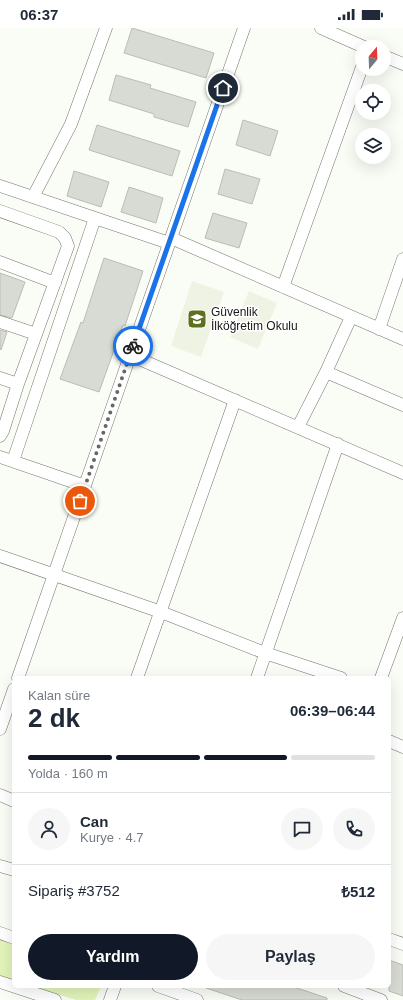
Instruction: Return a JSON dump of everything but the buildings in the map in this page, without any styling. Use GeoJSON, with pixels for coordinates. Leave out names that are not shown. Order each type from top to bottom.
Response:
{"type":"FeatureCollection","features":[{"type":"Feature","properties":{"kind":"street"},"geometry":{"type":"LineString","coordinates":[[33,197],[71,124],[106,28]]}},
{"type":"Feature","properties":{"kind":"street"},"geometry":{"type":"LineString","coordinates":[[19,676],[244,28]]}},
{"type":"Feature","properties":{"kind":"street"},"geometry":{"type":"LineString","coordinates":[[320,28],[355,43]]}},
{"type":"Feature","properties":{"kind":"street"},"geometry":{"type":"LineString","coordinates":[[391,59],[403,64]]}},
{"type":"Feature","properties":{"kind":"street"},"geometry":{"type":"LineString","coordinates":[[283,287],[359,76]]}},
{"type":"Feature","properties":{"kind":"street"},"geometry":{"type":"LineString","coordinates":[[0,188],[170,240],[403,339]]}},
{"type":"Feature","properties":{"kind":"street"},"geometry":{"type":"LineString","coordinates":[[0,211],[59,232],[65,238],[68,246],[0,436]]}},
{"type":"Feature","properties":{"kind":"street"},"geometry":{"type":"LineString","coordinates":[[13,461],[95,218]]}},
{"type":"Feature","properties":{"kind":"street"},"geometry":{"type":"LineString","coordinates":[[378,328],[403,259]]}},
{"type":"Feature","properties":{"kind":"street"},"geometry":{"type":"LineString","coordinates":[[0,262],[55,283]]}},
{"type":"Feature","properties":{"kind":"street"},"geometry":{"type":"LineString","coordinates":[[298,427],[326,372],[351,317]]}},
{"type":"Feature","properties":{"kind":"street"},"geometry":{"type":"LineString","coordinates":[[0,322],[36,334]]}},
{"type":"Feature","properties":{"kind":"street"},"geometry":{"type":"LineString","coordinates":[[130,355],[403,473]]}},
{"type":"Feature","properties":{"kind":"street"},"geometry":{"type":"LineString","coordinates":[[326,372],[403,405]]}},
{"type":"Feature","properties":{"kind":"street"},"geometry":{"type":"LineString","coordinates":[[0,378],[18,384]]}},
{"type":"Feature","properties":{"kind":"street"},"geometry":{"type":"LineString","coordinates":[[138,676],[235,400]]}},
{"type":"Feature","properties":{"kind":"street"},"geometry":{"type":"LineString","coordinates":[[257,676],[338,444]]}},
{"type":"Feature","properties":{"kind":"street"},"geometry":{"type":"LineString","coordinates":[[0,457],[85,486]]}},
{"type":"Feature","properties":{"kind":"street"},"geometry":{"type":"LineString","coordinates":[[0,556],[161,612],[265,653],[335,676]]}},
{"type":"Feature","properties":{"kind":"street"},"geometry":{"type":"LineString","coordinates":[[382,676],[403,618]]}},
{"type":"Feature","properties":{"kind":"street"},"geometry":{"type":"LineString","coordinates":[[0,729],[12,695]]}},
{"type":"Feature","properties":{"kind":"street"},"geometry":{"type":"LineString","coordinates":[[391,742],[403,747]]}},
{"type":"Feature","properties":{"kind":"street"},"geometry":{"type":"LineString","coordinates":[[0,796],[12,800]]}},
{"type":"Feature","properties":{"kind":"street"},"geometry":{"type":"LineString","coordinates":[[0,866],[12,869]]}},
{"type":"Feature","properties":{"kind":"street"},"geometry":{"type":"LineString","coordinates":[[0,933],[12,937]]}},
{"type":"Feature","properties":{"kind":"street"},"geometry":{"type":"LineString","coordinates":[[391,940],[403,944]]}},
{"type":"Feature","properties":{"kind":"street"},"geometry":{"type":"LineString","coordinates":[[0,982],[12,986]]}},
{"type":"Feature","properties":{"kind":"street"},"geometry":{"type":"LineString","coordinates":[[18,988],[55,1000]]}},
{"type":"Feature","properties":{"kind":"street"},"geometry":{"type":"LineString","coordinates":[[110,1000],[114,988]]}},
{"type":"Feature","properties":{"kind":"street"},"geometry":{"type":"LineString","coordinates":[[164,988],[197,1000]]}},
{"type":"Feature","properties":{"kind":"street"},"geometry":{"type":"LineString","coordinates":[[349,988],[381,1000]]}},
{"type":"Feature","properties":{"kind":"shaded area","name":"Güvenlik İlköğretim Okulu"},"geometry":{"type":"Polygon","coordinates":[[[192,281],[224,292],[201,357],[171,346],[192,281]]]}},
{"type":"Feature","properties":{"kind":"shaded area","name":"Güvenlik İlköğretim Okulu"},"geometry":{"type":"Polygon","coordinates":[[[249,291],[277,303],[258,349],[230,337],[249,291]]]}},
{"type":"Feature","properties":{"kind":"green space"},"geometry":{"type":"Polygon","coordinates":[[[0,939],[12,943],[12,979],[0,976],[0,939]]]}},
{"type":"Feature","properties":{"kind":"green space"},"geometry":{"type":"Polygon","coordinates":[[[38,988],[100,988],[95,1000],[76,1000],[38,988]]]}},
{"type":"Feature","properties":{"kind":"way so far"},"geometry":{"type":"LineString","coordinates":[[80,501],[133,346]]}},
{"type":"Feature","properties":{"kind":"place","name":"Güvenlik İlköğretim Okulu"},"geometry":{"type":"Point","coordinates":[197,319]}},
{"type":"Feature","properties":{"kind":"route"},"geometry":{"type":"LineString","coordinates":[[133,346],[223,88]]}}]}
